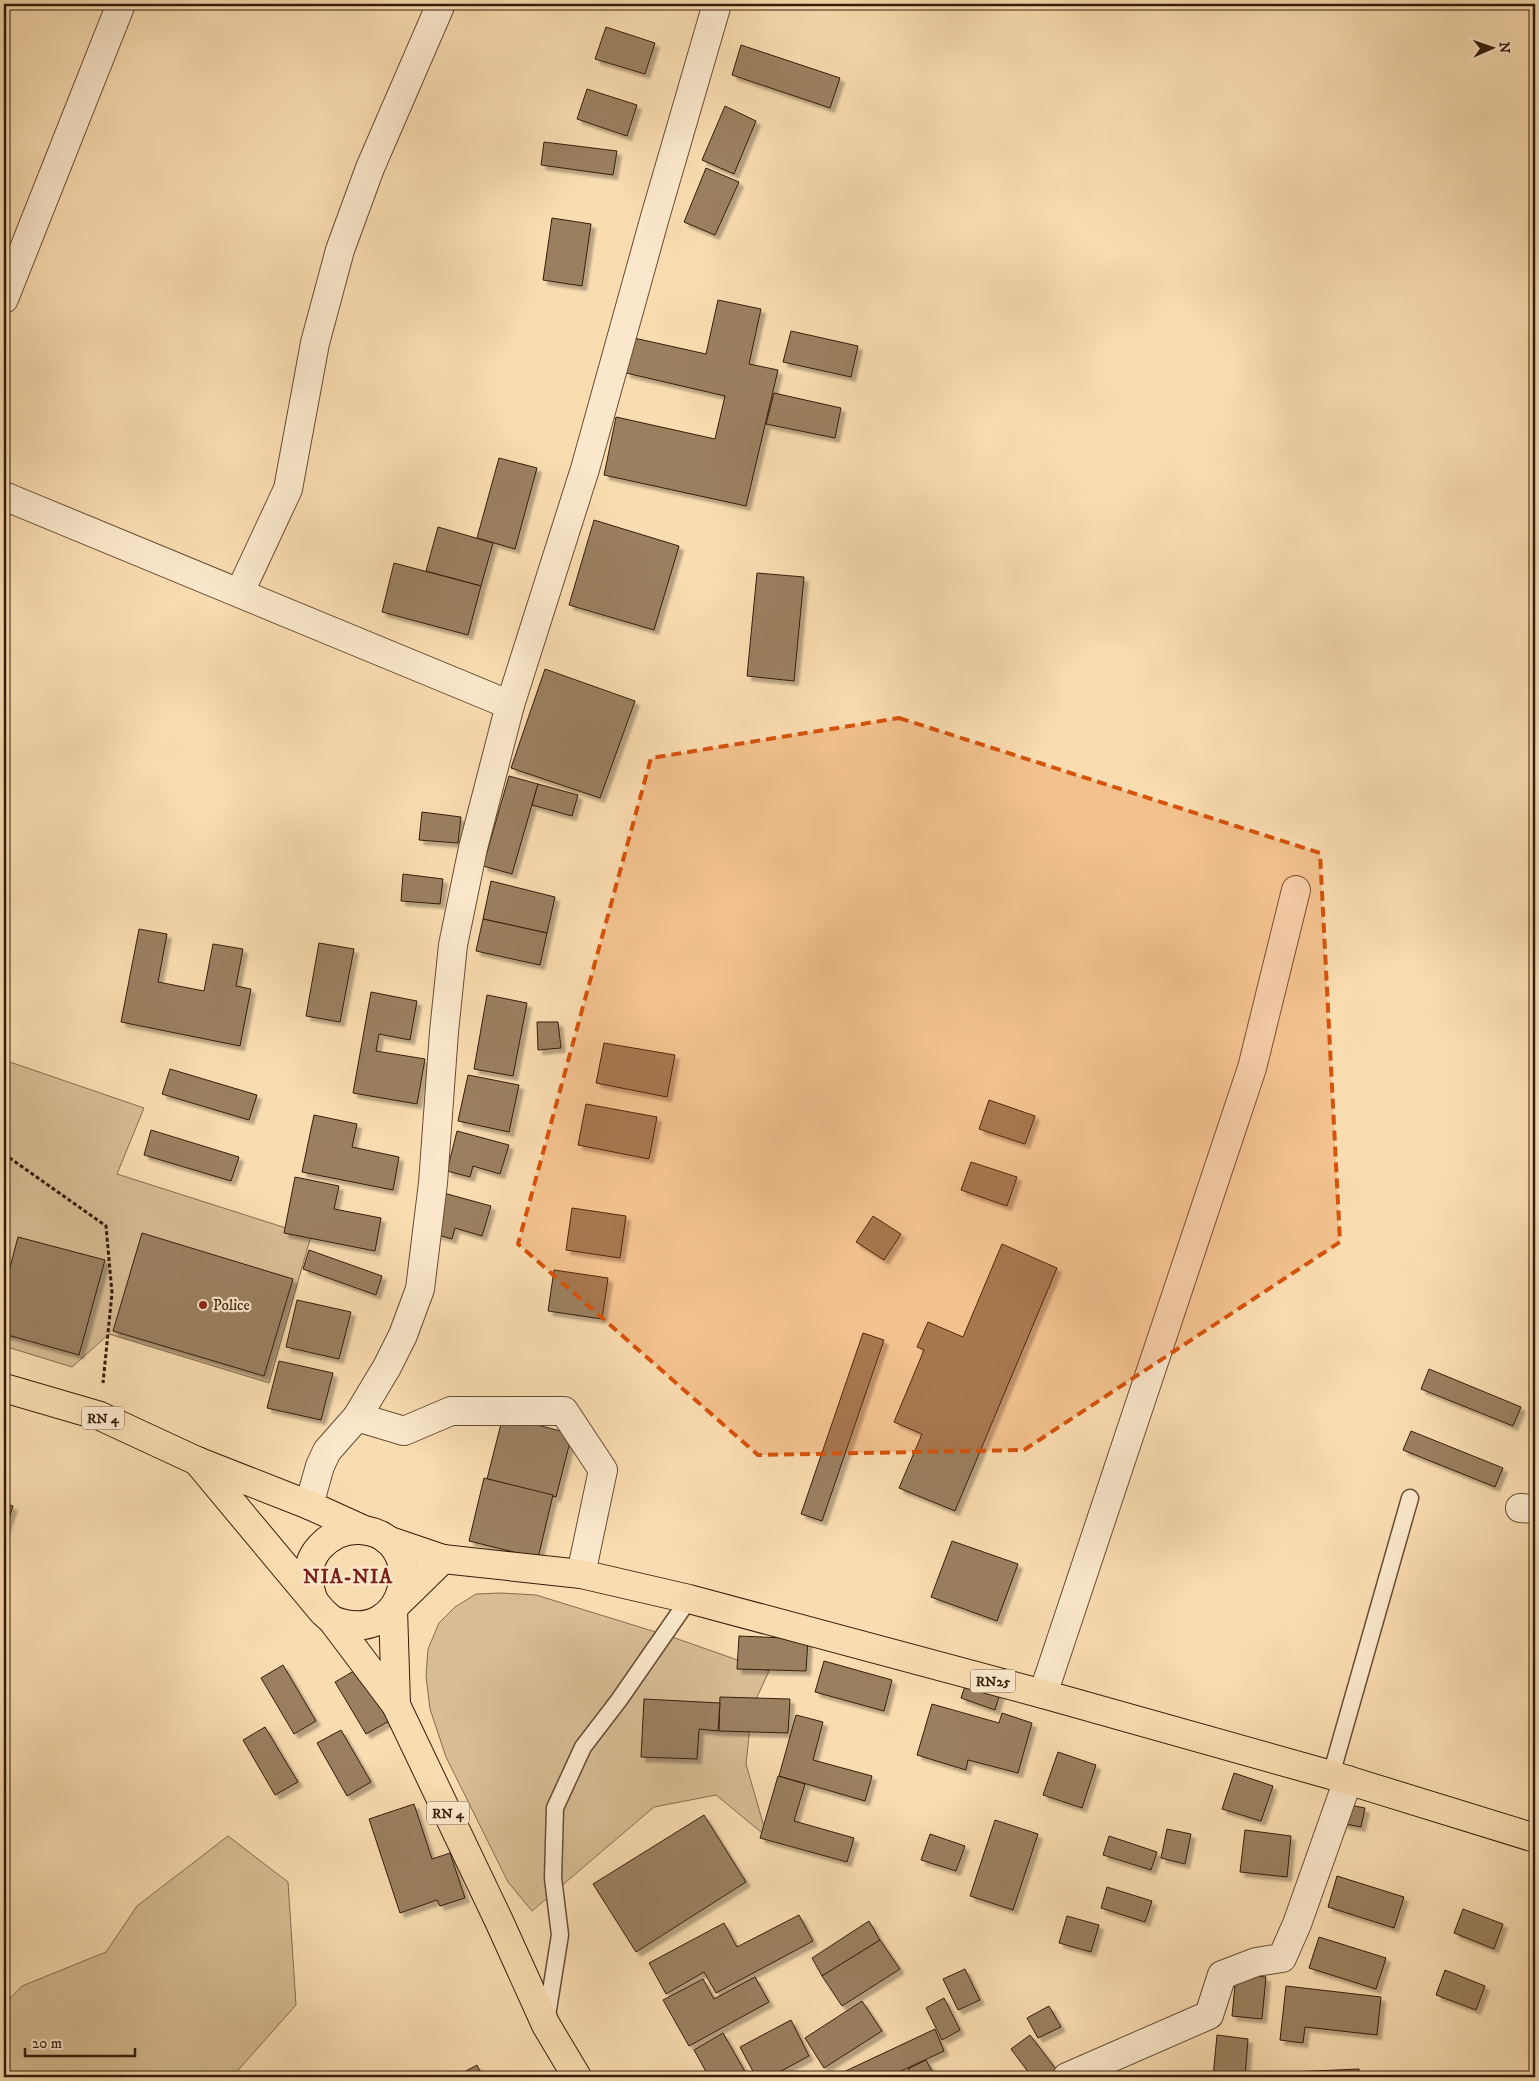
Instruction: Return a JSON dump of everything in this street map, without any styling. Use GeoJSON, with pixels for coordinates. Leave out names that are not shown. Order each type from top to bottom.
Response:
{"type":"FeatureCollection","features":[{"type":"Feature","properties":{"kind":"main road","name":"RN 4"},"geometry":{"type":"LineString","coordinates":[[4,1388],[100,1416],[198,1461],[309,1505],[376,1535]]}},
{"type":"Feature","properties":{"kind":"main road","name":"RN 4"},"geometry":{"type":"LineString","coordinates":[[198,1461],[324,1611],[396,1705],[499,1921],[546,2025],[576,2077]]}},
{"type":"Feature","properties":{"kind":"main road"},"geometry":{"type":"LineString","coordinates":[[396,1606],[404,1583],[402,1563],[396,1551],[376,1535],[350,1530],[337,1534],[316,1551],[308,1576],[310,1590],[324,1611],[346,1625],[361,1626],[379,1620],[396,1606],[443,1559]]}},
{"type":"Feature","properties":{"kind":"main road","name":"RN25"},"geometry":{"type":"LineString","coordinates":[[376,1535],[443,1559],[581,1574],[689,1599],[1043,1694],[1340,1778],[1535,1838]]}},
{"type":"Feature","properties":{"kind":"main road","name":"RN 4"},"geometry":{"type":"LineString","coordinates":[[396,1606],[396,1705]]}},
{"type":"Feature","properties":{"kind":"street"},"geometry":{"type":"LineString","coordinates":[[4,299],[121,4]]}},
{"type":"Feature","properties":{"kind":"street"},"geometry":{"type":"LineString","coordinates":[[240,592],[288,489],[315,342],[340,250],[370,168],[441,4]]}},
{"type":"Feature","properties":{"kind":"street"},"geometry":{"type":"LineString","coordinates":[[309,1505],[320,1466],[327,1451],[357,1416],[387,1367],[403,1335],[420,1289],[433,1183],[444,1032],[453,945],[473,848],[510,705],[585,468],[654,217],[717,4]]}},
{"type":"Feature","properties":{"kind":"street"},"geometry":{"type":"LineString","coordinates":[[4,496],[510,705]]}},
{"type":"Feature","properties":{"kind":"street"},"geometry":{"type":"LineString","coordinates":[[1043,1694],[1252,1068],[1296,890]]}},
{"type":"Feature","properties":{"kind":"street"},"geometry":{"type":"LineString","coordinates":[[357,1416],[404,1431],[452,1411],[564,1410],[603,1470],[581,1574]]}},
{"type":"Feature","properties":{"kind":"street"},"geometry":{"type":"LineString","coordinates":[[1067,2077],[1209,2016],[1222,1975],[1256,1962],[1282,1958],[1298,1924],[1340,1778]]}},
{"type":"Feature","properties":{"kind":"lane"},"geometry":{"type":"LineString","coordinates":[[1340,1778],[1410,1498]]}},
{"type":"Feature","properties":{"kind":"lane"},"geometry":{"type":"LineString","coordinates":[[546,2025],[560,1935],[553,1878],[555,1808],[582,1747],[619,1700],[689,1599]]}},
{"type":"Feature","properties":{"kind":"path"},"geometry":{"type":"LineString","coordinates":[[4,1154],[106,1226],[112,1293],[100,1416]]}},
{"type":"Feature","properties":{"kind":"highlighted area"},"geometry":{"type":"Polygon","coordinates":[[[899,718],[1320,853],[1340,1242],[1024,1450],[758,1455],[518,1244],[651,758],[899,718]]]}},
{"type":"Feature","properties":{"kind":"shaded area"},"geometry":{"type":"Polygon","coordinates":[[[4,1060],[144,1108],[117,1174],[311,1236],[269,1383],[109,1334],[72,1367],[4,1346],[4,1060]]]}},
{"type":"Feature","properties":{"kind":"shaded area"},"geometry":{"type":"Polygon","coordinates":[[[476,1594],[536,1595],[672,1637],[769,1671],[752,1708],[746,1764],[767,1837],[716,1795],[654,1807],[532,1911],[508,1882],[446,1757],[430,1709],[426,1676],[428,1649],[439,1623],[455,1607],[476,1594]]]}},
{"type":"Feature","properties":{"kind":"shaded area"},"geometry":{"type":"Polygon","coordinates":[[[228,1836],[288,1882],[296,2005],[232,2077],[4,2077],[4,2005],[22,1986],[106,1952],[137,1906],[228,1836]]]}},
{"type":"Feature","properties":{"kind":"building"},"geometry":{"type":"Polygon","coordinates":[[[606,27],[655,43],[645,74],[595,59],[606,27]]]}},
{"type":"Feature","properties":{"kind":"building"},"geometry":{"type":"Polygon","coordinates":[[[741,45],[840,78],[830,108],[732,75],[741,45]]]}},
{"type":"Feature","properties":{"kind":"building"},"geometry":{"type":"Polygon","coordinates":[[[587,89],[637,105],[627,136],[577,119],[587,89]]]}},
{"type":"Feature","properties":{"kind":"building"},"geometry":{"type":"Polygon","coordinates":[[[725,106],[756,121],[734,174],[702,160],[725,106]]]}},
{"type":"Feature","properties":{"kind":"building"},"geometry":{"type":"Polygon","coordinates":[[[544,142],[617,151],[613,175],[541,165],[544,142]]]}},
{"type":"Feature","properties":{"kind":"building"},"geometry":{"type":"Polygon","coordinates":[[[706,168],[739,182],[715,235],[684,222],[706,168]]]}},
{"type":"Feature","properties":{"kind":"building"},"geometry":{"type":"Polygon","coordinates":[[[552,218],[591,224],[582,286],[543,280],[552,218]]]}},
{"type":"Feature","properties":{"kind":"building"},"geometry":{"type":"Polygon","coordinates":[[[718,300],[761,309],[749,364],[778,370],[746,506],[604,475],[616,417],[715,439],[725,396],[626,373],[634,338],[706,354],[718,300]]]}},
{"type":"Feature","properties":{"kind":"building"},"geometry":{"type":"Polygon","coordinates":[[[791,331],[858,346],[851,377],[783,362],[791,331]]]}},
{"type":"Feature","properties":{"kind":"building"},"geometry":{"type":"Polygon","coordinates":[[[774,393],[841,408],[835,438],[766,424],[774,393]]]}},
{"type":"Feature","properties":{"kind":"building"},"geometry":{"type":"Polygon","coordinates":[[[499,458],[537,468],[515,549],[477,538],[499,458]]]}},
{"type":"Feature","properties":{"kind":"building"},"geometry":{"type":"Polygon","coordinates":[[[594,520],[679,546],[654,630],[569,605],[594,520]]]}},
{"type":"Feature","properties":{"kind":"building"},"geometry":{"type":"Polygon","coordinates":[[[438,527],[493,543],[481,586],[426,571],[438,527]]]}},
{"type":"Feature","properties":{"kind":"building"},"geometry":{"type":"Polygon","coordinates":[[[394,563],[481,586],[468,635],[382,612],[394,563]]]}},
{"type":"Feature","properties":{"kind":"building"},"geometry":{"type":"Polygon","coordinates":[[[757,573],[804,577],[794,681],[747,676],[757,573]]]}},
{"type":"Feature","properties":{"kind":"building"},"geometry":{"type":"Polygon","coordinates":[[[545,669],[635,701],[600,798],[511,768],[545,669]]]}},
{"type":"Feature","properties":{"kind":"building"},"geometry":{"type":"Polygon","coordinates":[[[509,776],[538,784],[512,874],[483,866],[509,776]]]}},
{"type":"Feature","properties":{"kind":"building"},"geometry":{"type":"Polygon","coordinates":[[[538,784],[578,795],[572,816],[532,805],[538,784]]]}},
{"type":"Feature","properties":{"kind":"building"},"geometry":{"type":"Polygon","coordinates":[[[422,812],[461,817],[458,843],[419,840],[422,812]]]}},
{"type":"Feature","properties":{"kind":"building"},"geometry":{"type":"Polygon","coordinates":[[[403,874],[443,879],[440,904],[401,901],[403,874]]]}},
{"type":"Feature","properties":{"kind":"building"},"geometry":{"type":"Polygon","coordinates":[[[491,881],[555,897],[547,933],[483,919],[491,881]]]}},
{"type":"Feature","properties":{"kind":"building"},"geometry":{"type":"Polygon","coordinates":[[[483,919],[547,933],[540,965],[476,951],[483,919]]]}},
{"type":"Feature","properties":{"kind":"building"},"geometry":{"type":"Polygon","coordinates":[[[139,929],[167,934],[158,982],[204,991],[213,944],[243,949],[236,986],[251,989],[240,1046],[121,1022],[139,929]]]}},
{"type":"Feature","properties":{"kind":"building"},"geometry":{"type":"Polygon","coordinates":[[[319,943],[354,949],[340,1022],[306,1016],[319,943]]]}},
{"type":"Feature","properties":{"kind":"building"},"geometry":{"type":"Polygon","coordinates":[[[371,992],[417,1001],[410,1040],[379,1034],[376,1051],[425,1059],[417,1104],[353,1093],[371,992]]]}},
{"type":"Feature","properties":{"kind":"building"},"geometry":{"type":"Polygon","coordinates":[[[487,995],[527,1003],[513,1076],[474,1069],[487,995]]]}},
{"type":"Feature","properties":{"kind":"building"},"geometry":{"type":"Polygon","coordinates":[[[537,1022],[558,1022],[561,1048],[538,1050],[537,1022]]]}},
{"type":"Feature","properties":{"kind":"building"},"geometry":{"type":"Polygon","coordinates":[[[604,1043],[675,1055],[667,1097],[596,1083],[604,1043]]]}},
{"type":"Feature","properties":{"kind":"building"},"geometry":{"type":"Polygon","coordinates":[[[170,1069],[257,1095],[249,1120],[162,1094],[170,1069]]]}},
{"type":"Feature","properties":{"kind":"building"},"geometry":{"type":"Polygon","coordinates":[[[468,1075],[519,1085],[509,1132],[458,1121],[468,1075]]]}},
{"type":"Feature","properties":{"kind":"building"},"geometry":{"type":"Polygon","coordinates":[[[989,1100],[1035,1116],[1025,1144],[979,1129],[989,1100]]]}},
{"type":"Feature","properties":{"kind":"building"},"geometry":{"type":"Polygon","coordinates":[[[586,1104],[657,1117],[649,1159],[578,1145],[586,1104]]]}},
{"type":"Feature","properties":{"kind":"building"},"geometry":{"type":"Polygon","coordinates":[[[314,1115],[357,1124],[352,1147],[399,1157],[393,1190],[302,1172],[314,1115]]]}},
{"type":"Feature","properties":{"kind":"building"},"geometry":{"type":"Polygon","coordinates":[[[151,1130],[239,1157],[231,1181],[144,1155],[151,1130]]]}},
{"type":"Feature","properties":{"kind":"building"},"geometry":{"type":"Polygon","coordinates":[[[457,1131],[509,1145],[500,1174],[473,1166],[470,1177],[447,1171],[457,1131]]]}},
{"type":"Feature","properties":{"kind":"building"},"geometry":{"type":"Polygon","coordinates":[[[971,1162],[1017,1177],[1007,1206],[961,1190],[971,1162]]]}},
{"type":"Feature","properties":{"kind":"building"},"geometry":{"type":"Polygon","coordinates":[[[295,1177],[339,1186],[334,1209],[381,1218],[375,1251],[284,1233],[295,1177]]]}},
{"type":"Feature","properties":{"kind":"building"},"geometry":{"type":"Polygon","coordinates":[[[440,1192],[491,1206],[482,1236],[455,1228],[452,1239],[428,1232],[440,1192]]]}},
{"type":"Feature","properties":{"kind":"building"},"geometry":{"type":"Polygon","coordinates":[[[572,1208],[626,1216],[620,1258],[566,1250],[572,1208]]]}},
{"type":"Feature","properties":{"kind":"building"},"geometry":{"type":"Polygon","coordinates":[[[873,1216],[901,1234],[884,1260],[856,1242],[873,1216]]]}},
{"type":"Feature","properties":{"kind":"building","name":"Police"},"geometry":{"type":"Polygon","coordinates":[[[142,1233],[293,1279],[264,1376],[113,1331],[142,1233]]]}},
{"type":"Feature","properties":{"kind":"building"},"geometry":{"type":"Polygon","coordinates":[[[18,1237],[105,1260],[79,1355],[4,1334],[4,1290],[18,1237]]]}},
{"type":"Feature","properties":{"kind":"building"},"geometry":{"type":"Polygon","coordinates":[[[1002,1244],[1057,1268],[955,1511],[899,1488],[922,1434],[894,1422],[924,1350],[917,1347],[928,1322],[963,1337],[1002,1244]]]}},
{"type":"Feature","properties":{"kind":"building"},"geometry":{"type":"Polygon","coordinates":[[[309,1250],[382,1276],[376,1295],[303,1269],[309,1250]]]}},
{"type":"Feature","properties":{"kind":"building"},"geometry":{"type":"Polygon","coordinates":[[[554,1270],[608,1278],[602,1319],[548,1311],[554,1270]]]}},
{"type":"Feature","properties":{"kind":"building"},"geometry":{"type":"Polygon","coordinates":[[[297,1300],[351,1312],[339,1359],[286,1347],[297,1300]]]}},
{"type":"Feature","properties":{"kind":"building"},"geometry":{"type":"Polygon","coordinates":[[[863,1333],[884,1340],[822,1521],[801,1514],[863,1333]]]}},
{"type":"Feature","properties":{"kind":"building"},"geometry":{"type":"Polygon","coordinates":[[[279,1361],[333,1373],[321,1420],[267,1408],[279,1361]]]}},
{"type":"Feature","properties":{"kind":"building"},"geometry":{"type":"Polygon","coordinates":[[[1429,1369],[1521,1407],[1513,1426],[1421,1389],[1429,1369]]]}},
{"type":"Feature","properties":{"kind":"building"},"geometry":{"type":"Polygon","coordinates":[[[503,1416],[572,1434],[556,1497],[487,1479],[503,1416]]]}},
{"type":"Feature","properties":{"kind":"building"},"geometry":{"type":"Polygon","coordinates":[[[1411,1431],[1503,1468],[1495,1487],[1403,1450],[1411,1431]]]}},
{"type":"Feature","properties":{"kind":"building"},"geometry":{"type":"Polygon","coordinates":[[[484,1478],[553,1495],[538,1558],[469,1541],[484,1478]]]}},
{"type":"Feature","properties":{"kind":"building"},"geometry":{"type":"Polygon","coordinates":[[[4,1503],[13,1506],[4,1532],[4,1503]]]}},
{"type":"Feature","properties":{"kind":"building"},"geometry":{"type":"Polygon","coordinates":[[[952,1541],[1018,1564],[997,1621],[931,1597],[952,1541]]]}},
{"type":"Feature","properties":{"kind":"building"},"geometry":{"type":"Polygon","coordinates":[[[739,1636],[808,1639],[806,1671],[737,1669],[739,1636]]]}},
{"type":"Feature","properties":{"kind":"building"},"geometry":{"type":"Polygon","coordinates":[[[824,1661],[892,1680],[884,1711],[815,1692],[824,1661]]]}},
{"type":"Feature","properties":{"kind":"building"},"geometry":{"type":"Polygon","coordinates":[[[283,1665],[316,1721],[294,1734],[261,1678],[283,1665]]]}},
{"type":"Feature","properties":{"kind":"building"},"geometry":{"type":"Polygon","coordinates":[[[359,1668],[389,1721],[366,1734],[335,1682],[359,1668]]]}},
{"type":"Feature","properties":{"kind":"building"},"geometry":{"type":"Polygon","coordinates":[[[967,1680],[1001,1690],[995,1710],[961,1698],[967,1680]]]}},
{"type":"Feature","properties":{"kind":"building"},"geometry":{"type":"Polygon","coordinates":[[[720,1697],[790,1699],[788,1733],[719,1731],[720,1697]]]}},
{"type":"Feature","properties":{"kind":"building"},"geometry":{"type":"Polygon","coordinates":[[[644,1699],[720,1703],[718,1731],[699,1729],[697,1759],[641,1757],[644,1699]]]}},
{"type":"Feature","properties":{"kind":"building"},"geometry":{"type":"Polygon","coordinates":[[[932,1704],[999,1723],[1002,1713],[1032,1723],[1018,1773],[968,1760],[966,1770],[917,1755],[932,1704]]]}},
{"type":"Feature","properties":{"kind":"building"},"geometry":{"type":"Polygon","coordinates":[[[796,1715],[823,1722],[813,1760],[872,1776],[865,1801],[779,1776],[796,1715]]]}},
{"type":"Feature","properties":{"kind":"building"},"geometry":{"type":"Polygon","coordinates":[[[265,1727],[298,1782],[275,1795],[243,1740],[265,1727]]]}},
{"type":"Feature","properties":{"kind":"building"},"geometry":{"type":"Polygon","coordinates":[[[341,1730],[371,1782],[347,1796],[317,1743],[341,1730]]]}},
{"type":"Feature","properties":{"kind":"building"},"geometry":{"type":"Polygon","coordinates":[[[1058,1752],[1096,1765],[1082,1808],[1043,1795],[1058,1752]]]}},
{"type":"Feature","properties":{"kind":"building"},"geometry":{"type":"Polygon","coordinates":[[[1234,1773],[1273,1786],[1261,1821],[1222,1809],[1234,1773]]]}},
{"type":"Feature","properties":{"kind":"building"},"geometry":{"type":"Polygon","coordinates":[[[778,1776],[805,1784],[794,1821],[854,1838],[847,1862],[760,1838],[778,1776]]]}},
{"type":"Feature","properties":{"kind":"building"},"geometry":{"type":"Polygon","coordinates":[[[414,1804],[432,1859],[450,1853],[465,1898],[440,1906],[437,1900],[400,1913],[369,1819],[414,1804]]]}},
{"type":"Feature","properties":{"kind":"building"},"geometry":{"type":"Polygon","coordinates":[[[1344,1804],[1365,1808],[1361,1827],[1340,1823],[1344,1804]]]}},
{"type":"Feature","properties":{"kind":"building"},"geometry":{"type":"Polygon","coordinates":[[[704,1815],[746,1882],[636,1952],[593,1884],[704,1815]]]}},
{"type":"Feature","properties":{"kind":"building"},"geometry":{"type":"Polygon","coordinates":[[[995,1820],[1038,1834],[1013,1910],[970,1896],[995,1820]]]}},
{"type":"Feature","properties":{"kind":"building"},"geometry":{"type":"Polygon","coordinates":[[[1167,1829],[1191,1834],[1185,1864],[1161,1858],[1167,1829]]]}},
{"type":"Feature","properties":{"kind":"building"},"geometry":{"type":"Polygon","coordinates":[[[1245,1830],[1291,1836],[1287,1877],[1240,1872],[1245,1830]]]}},
{"type":"Feature","properties":{"kind":"building"},"geometry":{"type":"Polygon","coordinates":[[[930,1834],[965,1846],[956,1871],[921,1860],[930,1834]]]}},
{"type":"Feature","properties":{"kind":"building"},"geometry":{"type":"Polygon","coordinates":[[[1109,1836],[1157,1852],[1151,1870],[1103,1855],[1109,1836]]]}},
{"type":"Feature","properties":{"kind":"building"},"geometry":{"type":"Polygon","coordinates":[[[1337,1876],[1404,1897],[1394,1928],[1328,1907],[1337,1876]]]}},
{"type":"Feature","properties":{"kind":"building"},"geometry":{"type":"Polygon","coordinates":[[[1107,1887],[1152,1901],[1145,1922],[1101,1908],[1107,1887]]]}},
{"type":"Feature","properties":{"kind":"building"},"geometry":{"type":"Polygon","coordinates":[[[1463,1909],[1503,1924],[1494,1949],[1454,1933],[1463,1909]]]}},
{"type":"Feature","properties":{"kind":"building"},"geometry":{"type":"Polygon","coordinates":[[[799,1915],[813,1941],[716,1993],[704,1972],[666,1994],[649,1963],[724,1923],[737,1947],[799,1915]]]}},
{"type":"Feature","properties":{"kind":"building"},"geometry":{"type":"Polygon","coordinates":[[[1067,1916],[1099,1925],[1091,1952],[1059,1943],[1067,1916]]]}},
{"type":"Feature","properties":{"kind":"building"},"geometry":{"type":"Polygon","coordinates":[[[869,1921],[880,1940],[822,1976],[812,1958],[869,1921]]]}},
{"type":"Feature","properties":{"kind":"building"},"geometry":{"type":"Polygon","coordinates":[[[1319,1937],[1386,1958],[1376,1989],[1309,1968],[1319,1937]]]}},
{"type":"Feature","properties":{"kind":"building"},"geometry":{"type":"Polygon","coordinates":[[[880,1940],[900,1969],[842,2006],[822,1976],[880,1940]]]}},
{"type":"Feature","properties":{"kind":"building"},"geometry":{"type":"Polygon","coordinates":[[[965,1969],[980,2000],[958,2010],[943,1979],[965,1969]]]}},
{"type":"Feature","properties":{"kind":"building"},"geometry":{"type":"Polygon","coordinates":[[[1445,1970],[1485,1986],[1476,2010],[1436,1995],[1445,1970]]]}},
{"type":"Feature","properties":{"kind":"building"},"geometry":{"type":"Polygon","coordinates":[[[1236,1974],[1266,1977],[1262,2019],[1232,2016],[1236,1974]]]}},
{"type":"Feature","properties":{"kind":"building"},"geometry":{"type":"Polygon","coordinates":[[[755,1977],[769,2002],[689,2046],[663,2000],[703,1979],[714,1999],[755,1977]]]}},
{"type":"Feature","properties":{"kind":"building"},"geometry":{"type":"Polygon","coordinates":[[[1286,1986],[1381,1997],[1377,2035],[1305,2027],[1303,2043],[1280,2040],[1286,1986]]]}},
{"type":"Feature","properties":{"kind":"building"},"geometry":{"type":"Polygon","coordinates":[[[944,1998],[960,2030],[942,2040],[926,2008],[944,1998]]]}},
{"type":"Feature","properties":{"kind":"building"},"geometry":{"type":"Polygon","coordinates":[[[862,2001],[882,2031],[824,2068],[805,2038],[862,2001]]]}},
{"type":"Feature","properties":{"kind":"building"},"geometry":{"type":"Polygon","coordinates":[[[1049,2006],[1061,2027],[1038,2038],[1027,2018],[1049,2006]]]}},
{"type":"Feature","properties":{"kind":"building"},"geometry":{"type":"Polygon","coordinates":[[[791,2020],[809,2056],[770,2077],[756,2077],[740,2047],[791,2020]]]}},
{"type":"Feature","properties":{"kind":"building"},"geometry":{"type":"Polygon","coordinates":[[[935,2029],[944,2051],[888,2077],[835,2076],[935,2029]]]}},
{"type":"Feature","properties":{"kind":"building"},"geometry":{"type":"Polygon","coordinates":[[[723,2033],[747,2075],[744,2077],[709,2077],[694,2050],[723,2033]]]}},
{"type":"Feature","properties":{"kind":"building"},"geometry":{"type":"Polygon","coordinates":[[[1030,2035],[1059,2073],[1054,2077],[1032,2077],[1011,2049],[1030,2035]]]}},
{"type":"Feature","properties":{"kind":"building"},"geometry":{"type":"Polygon","coordinates":[[[1217,2035],[1248,2039],[1245,2077],[1213,2077],[1217,2035]]]}},
{"type":"Feature","properties":{"kind":"building"},"geometry":{"type":"Polygon","coordinates":[[[926,2060],[935,2077],[912,2077],[908,2069],[926,2060]]]}},
{"type":"Feature","properties":{"kind":"building"},"geometry":{"type":"Polygon","coordinates":[[[477,2065],[483,2077],[455,2077],[477,2065]]]}},
{"type":"Feature","properties":{"kind":"building"},"geometry":{"type":"Polygon","coordinates":[[[1359,2069],[1359,2077],[1290,2077],[1290,2072],[1359,2069]]]}},
{"type":"Feature","properties":{"kind":"place","name":"Police"},"geometry":{"type":"Point","coordinates":[203,1305]}},
{"type":"Feature","properties":{"kind":"district","name":"NIA-NIA"},"geometry":{"type":"Point","coordinates":[348,1576]}}]}
